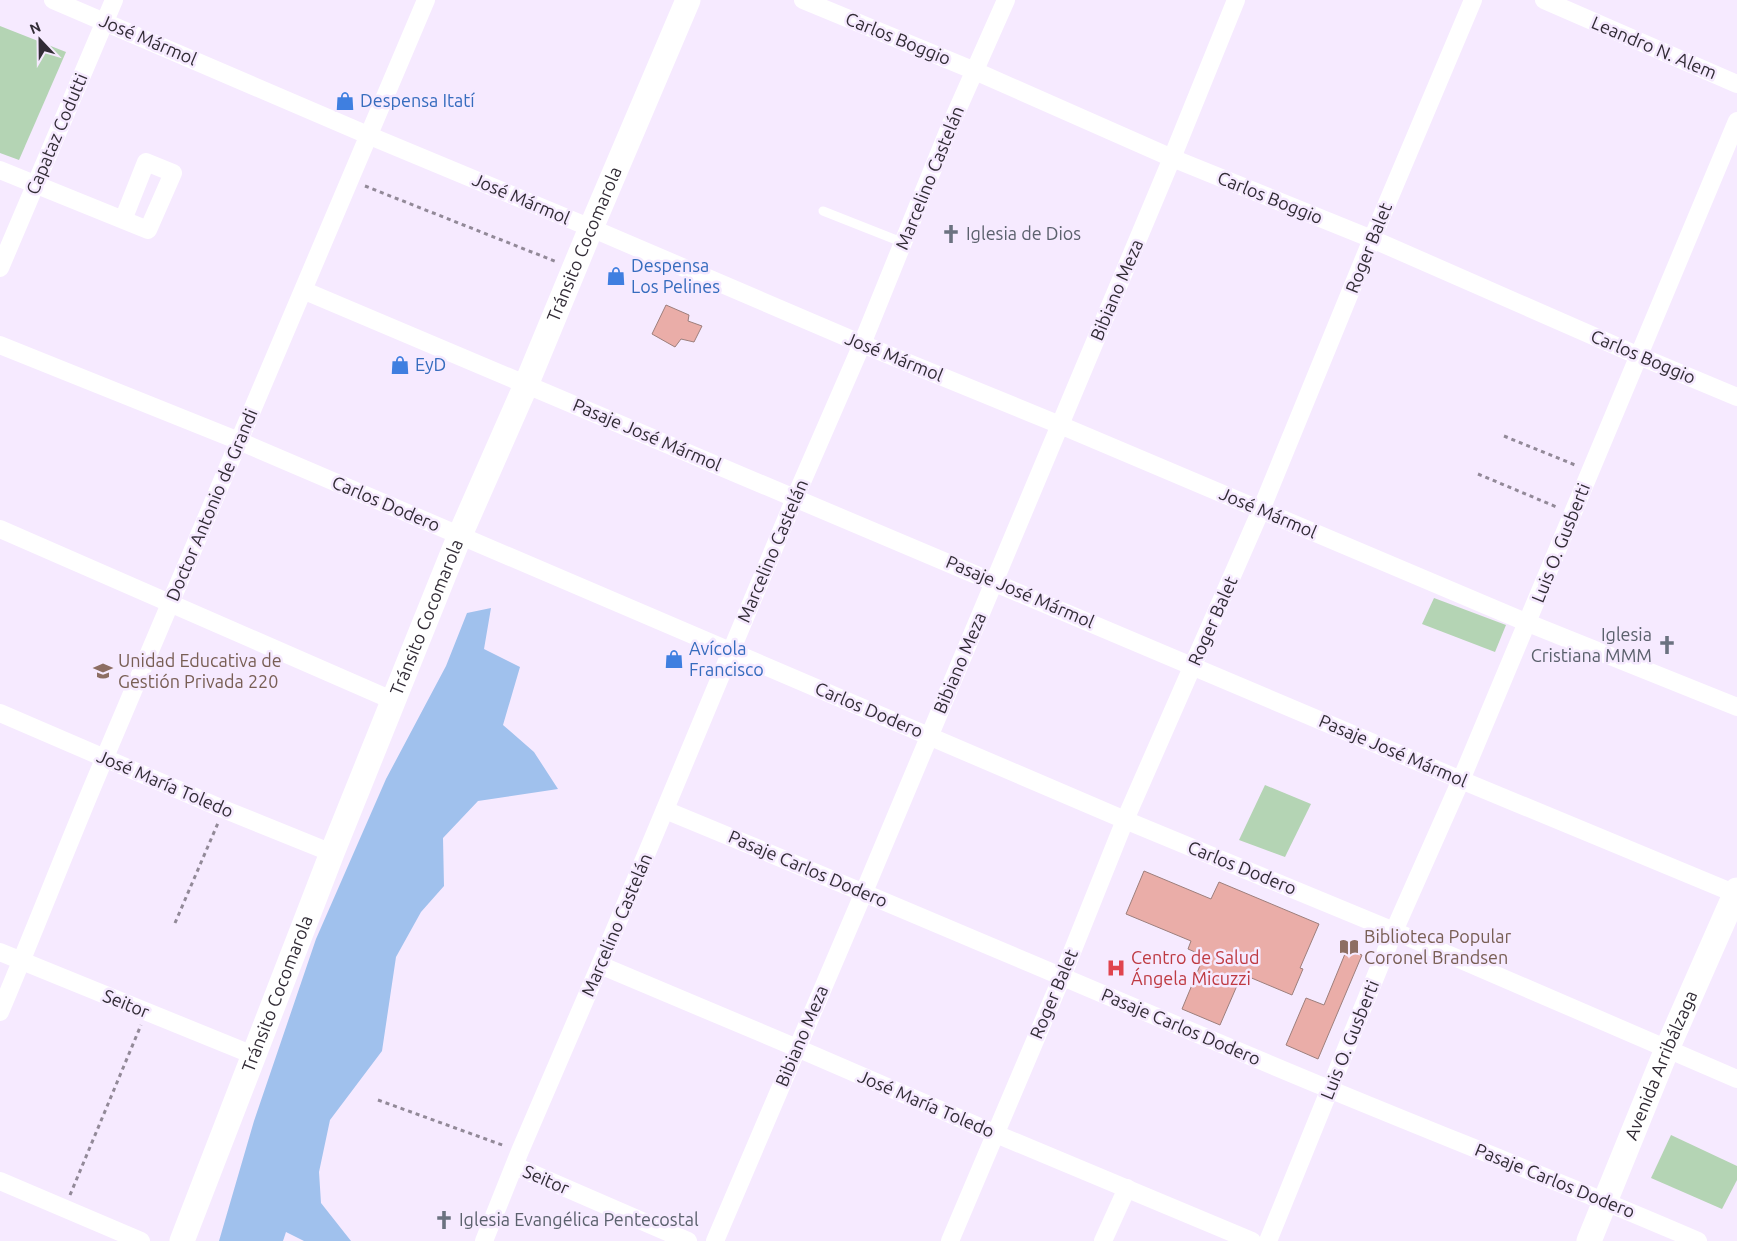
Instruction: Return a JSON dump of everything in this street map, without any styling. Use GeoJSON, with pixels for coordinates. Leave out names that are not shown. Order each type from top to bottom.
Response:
{"type":"FeatureCollection","features":[{"type":"Feature","properties":{"kind":"street","name":"José Mármol"},"geometry":{"type":"LineString","coordinates":[[53,0],[862,344],[1060,425],[1528,623],[1737,707]]}},
{"type":"Feature","properties":{"kind":"street","name":"Capataz Codutti"},"geometry":{"type":"LineString","coordinates":[[0,268],[114,0]]}},
{"type":"Feature","properties":{"kind":"street","name":"Doctor Antonio de Grandi"},"geometry":{"type":"LineString","coordinates":[[0,1012],[104,758],[370,136],[426,0]]}},
{"type":"Feature","properties":{"kind":"street","name":"Tránsito Cocomarola"},"geometry":{"type":"LineString","coordinates":[[182,1241],[332,853],[460,535],[526,385],[590,228],[688,0]]}},
{"type":"Feature","properties":{"kind":"street","name":"Carlos Boggio"},"geometry":{"type":"LineString","coordinates":[[803,0],[975,71],[1172,158],[1372,240],[1737,397]]}},
{"type":"Feature","properties":{"kind":"street","name":"Marcelino Castelán"},"geometry":{"type":"LineString","coordinates":[[484,1241],[795,498],[862,344],[951,124],[1006,0]]}},
{"type":"Feature","properties":{"kind":"street","name":"Bibiano Meza"},"geometry":{"type":"LineString","coordinates":[[715,1241],[864,892],[1172,158],[1236,0]]}},
{"type":"Feature","properties":{"kind":"street","name":"Roger Balet"},"geometry":{"type":"LineString","coordinates":[[950,1241],[1062,977],[1125,820],[1261,510],[1473,0]]}},
{"type":"Feature","properties":{"kind":"street","name":"Leandro N. Alem"},"geometry":{"type":"LineString","coordinates":[[1544,0],[1737,84]]}},
{"type":"Feature","properties":{"kind":"street","name":"Luis O. Gusberti"},"geometry":{"type":"LineString","coordinates":[[1268,1241],[1394,931],[1528,623],[1737,121]]}},
{"type":"Feature","properties":{"kind":"street"},"geometry":{"type":"LineString","coordinates":[[0,170],[123,220]]}},
{"type":"Feature","properties":{"kind":"street","name":"Pasaje José Mármol"},"geometry":{"type":"LineString","coordinates":[[304,291],[1461,780],[1736,892]]}},
{"type":"Feature","properties":{"kind":"street","name":"Carlos Dodero"},"geometry":{"type":"LineString","coordinates":[[0,345],[239,441],[1125,820],[1394,931],[1737,1078]]}},
{"type":"Feature","properties":{"kind":"street"},"geometry":{"type":"LineString","coordinates":[[0,529],[394,701]]}},
{"type":"Feature","properties":{"kind":"street","name":"José María Toledo"},"geometry":{"type":"LineString","coordinates":[[0,713],[332,853]]}},
{"type":"Feature","properties":{"kind":"street","name":"Pasaje Carlos Dodero"},"geometry":{"type":"LineString","coordinates":[[665,810],[864,892],[1330,1090],[1606,1201],[1698,1241]]}},
{"type":"Feature","properties":{"kind":"street","name":"Avenida Arribálzaga"},"geometry":{"type":"LineString","coordinates":[[1589,1241],[1668,1049],[1736,892]]}},
{"type":"Feature","properties":{"kind":"street","name":"Seitor"},"geometry":{"type":"LineString","coordinates":[[0,952],[253,1055]]}},
{"type":"Feature","properties":{"kind":"street","name":"José María Toledo"},"geometry":{"type":"LineString","coordinates":[[600,965],[1252,1241]]}},
{"type":"Feature","properties":{"kind":"street","name":"Seitor"},"geometry":{"type":"LineString","coordinates":[[517,1159],[688,1241]]}},
{"type":"Feature","properties":{"kind":"street"},"geometry":{"type":"LineString","coordinates":[[0,1181],[141,1241]]}},
{"type":"Feature","properties":{"kind":"street"},"geometry":{"type":"LineString","coordinates":[[1103,1241],[1127,1188]]}},
{"type":"Feature","properties":{"kind":"lane"},"geometry":{"type":"LineString","coordinates":[[822,211],[904,243]]}},
{"type":"Feature","properties":{"kind":"path"},"geometry":{"type":"LineString","coordinates":[[351,180],[574,269]]}},
{"type":"Feature","properties":{"kind":"path"},"geometry":{"type":"LineString","coordinates":[[1504,436],[1590,471]]}},
{"type":"Feature","properties":{"kind":"path"},"geometry":{"type":"LineString","coordinates":[[1478,474],[1573,514]]}},
{"type":"Feature","properties":{"kind":"path"},"geometry":{"type":"LineString","coordinates":[[175,923],[224,809]]}},
{"type":"Feature","properties":{"kind":"path"},"geometry":{"type":"LineString","coordinates":[[64,1209],[146,1012]]}},
{"type":"Feature","properties":{"kind":"path","name":"Seitor"},"geometry":{"type":"LineString","coordinates":[[378,1100],[517,1159]]}},
{"type":"Feature","properties":{"kind":"green space"},"geometry":{"type":"Polygon","coordinates":[[[0,26],[66,52],[19,160],[0,153],[0,26]]]}},
{"type":"Feature","properties":{"kind":"green space"},"geometry":{"type":"Polygon","coordinates":[[[1434,598],[1506,625],[1495,652],[1422,624],[1434,598]]]}},
{"type":"Feature","properties":{"kind":"green space"},"geometry":{"type":"Polygon","coordinates":[[[1265,785],[1311,804],[1285,857],[1239,840],[1265,785]]]}},
{"type":"Feature","properties":{"kind":"green space"},"geometry":{"type":"Polygon","coordinates":[[[1671,1135],[1737,1166],[1737,1180],[1722,1209],[1651,1178],[1671,1135]]]}},
{"type":"Feature","properties":{"kind":"water"},"geometry":{"type":"Polygon","coordinates":[[[491,608],[484,649],[520,667],[503,725],[534,752],[558,789],[478,801],[443,838],[444,886],[421,912],[396,957],[382,1051],[330,1120],[319,1172],[321,1203],[351,1241],[304,1241],[286,1232],[283,1241],[219,1241],[254,1121],[316,939],[386,779],[446,666],[467,613],[491,608]]]}},
{"type":"Feature","properties":{"kind":"building"},"geometry":{"type":"Polygon","coordinates":[[[666,305],[689,315],[688,321],[702,326],[694,342],[681,339],[675,347],[652,334],[666,305]]]}},
{"type":"Feature","properties":{"kind":"building"},"geometry":{"type":"Polygon","coordinates":[[[1144,871],[1211,899],[1219,882],[1319,924],[1300,968],[1303,969],[1292,995],[1242,974],[1220,1025],[1182,1009],[1204,956],[1188,949],[1191,941],[1126,914],[1144,871]]]}},
{"type":"Feature","properties":{"kind":"building"},"geometry":{"type":"Polygon","coordinates":[[[1347,949],[1362,955],[1318,1059],[1286,1045],[1306,998],[1324,1005],[1347,949]]]}},
{"type":"Feature","properties":{"kind":"place","name":"Despensa Itatí"},"geometry":{"type":"Point","coordinates":[345,101]}},
{"type":"Feature","properties":{"kind":"place","name":"Iglesia de Dios"},"geometry":{"type":"Point","coordinates":[951,234]}},
{"type":"Feature","properties":{"kind":"place","name":"Despensa Los Pelines"},"geometry":{"type":"Point","coordinates":[616,276]}},
{"type":"Feature","properties":{"kind":"place","name":"EyD"},"geometry":{"type":"Point","coordinates":[400,365]}},
{"type":"Feature","properties":{"kind":"place","name":"Iglesia Cristiana MMM"},"geometry":{"type":"Point","coordinates":[1667,645]}},
{"type":"Feature","properties":{"kind":"place","name":"Avícola Francisco"},"geometry":{"type":"Point","coordinates":[674,659]}},
{"type":"Feature","properties":{"kind":"place","name":"Unidad Educativa de Gestión Privada 220"},"geometry":{"type":"Point","coordinates":[103,671]}},
{"type":"Feature","properties":{"kind":"place","name":"Biblioteca Popular Coronel Brandsen"},"geometry":{"type":"Point","coordinates":[1349,947]}},
{"type":"Feature","properties":{"kind":"place","name":"Centro de Salud Ángela Micuzzi"},"geometry":{"type":"Point","coordinates":[1116,968]}},
{"type":"Feature","properties":{"kind":"place","name":"Iglesia Evangélica Pentecostal"},"geometry":{"type":"Point","coordinates":[444,1220]}}]}
